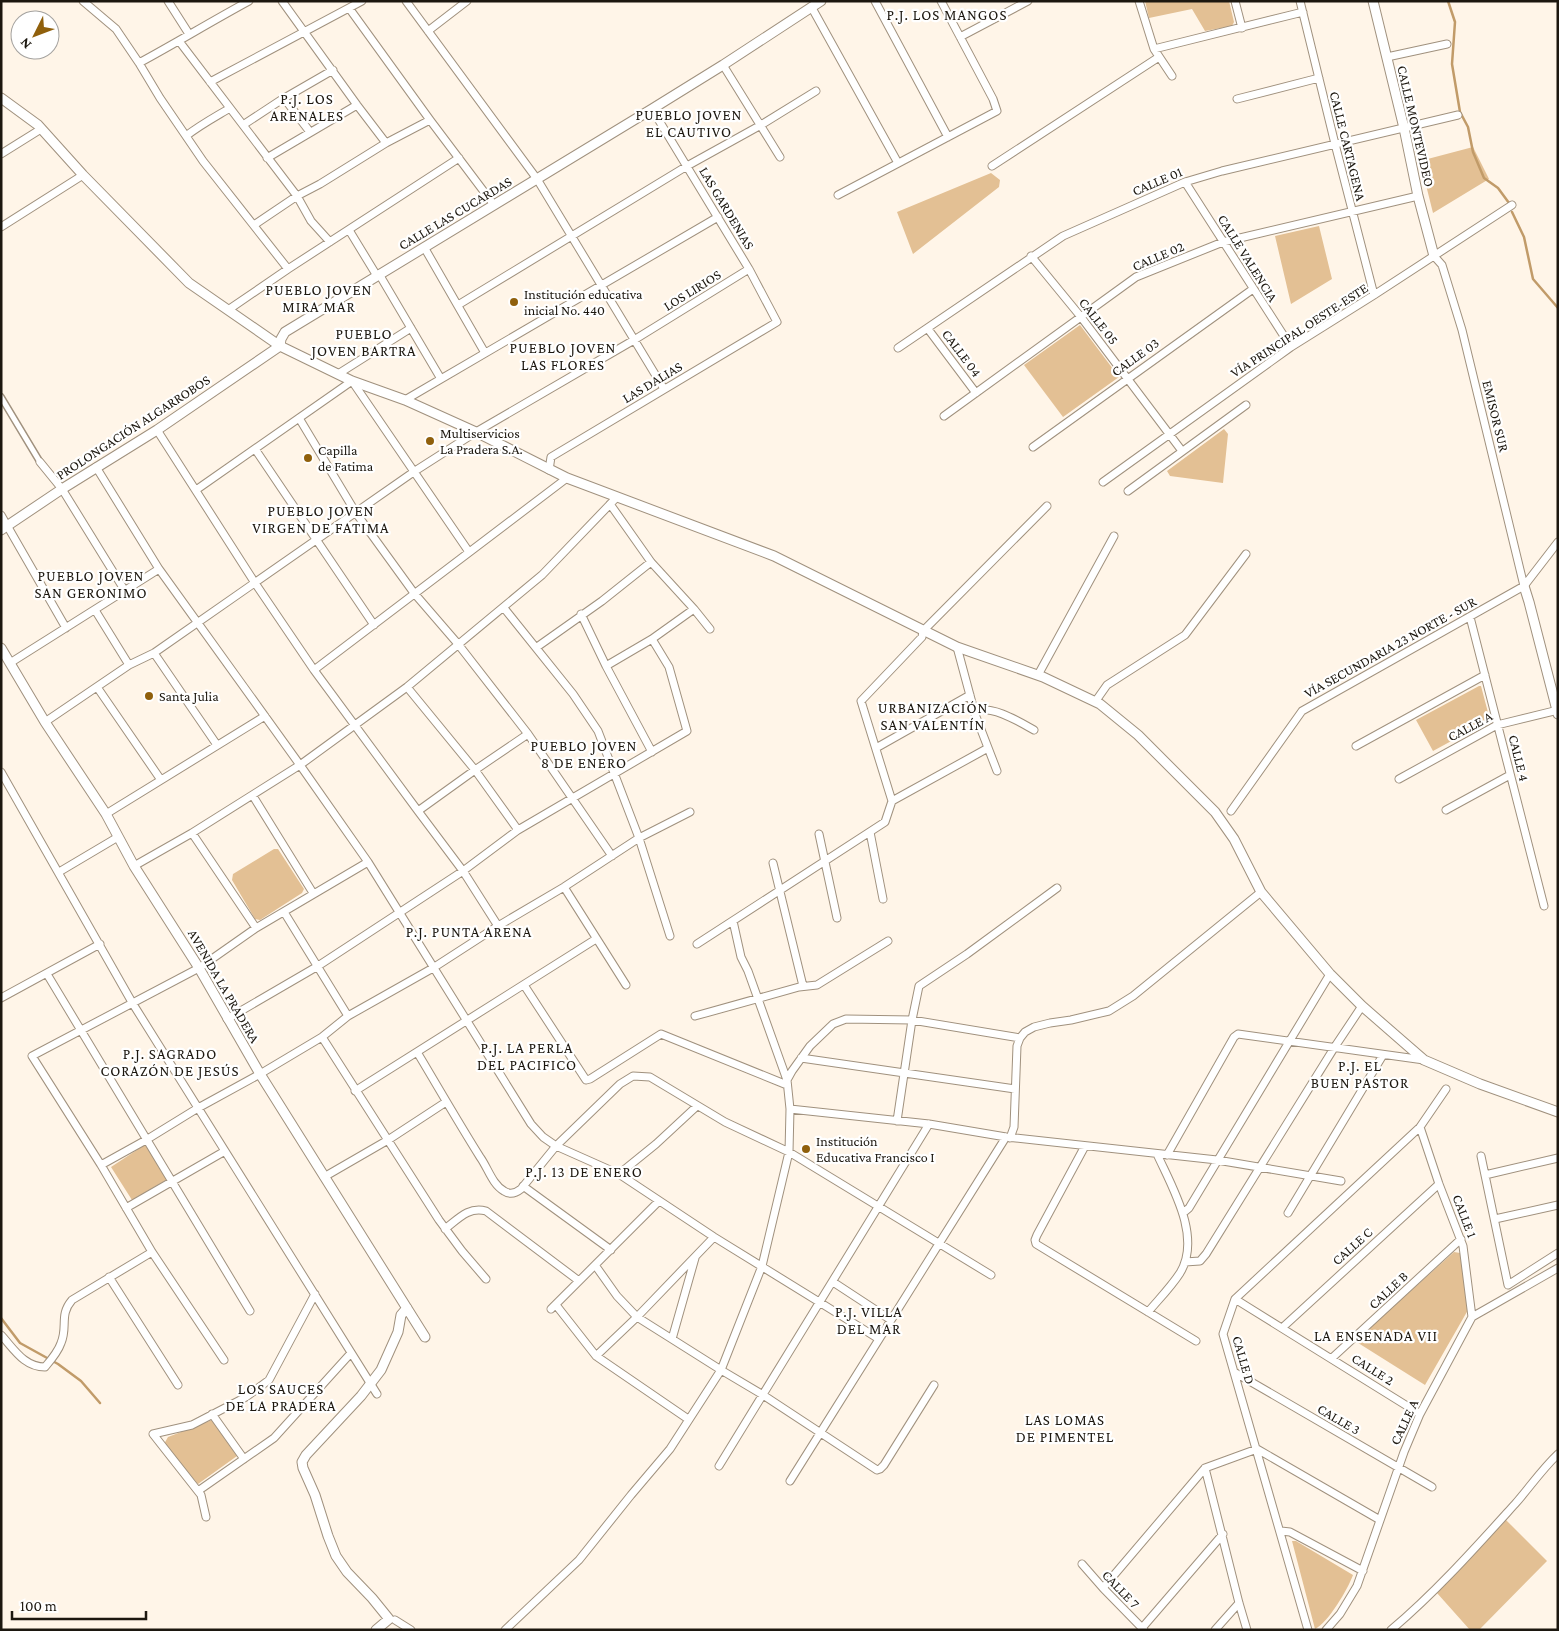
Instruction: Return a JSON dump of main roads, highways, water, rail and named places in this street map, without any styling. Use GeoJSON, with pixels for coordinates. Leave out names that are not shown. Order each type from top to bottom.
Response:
{"type":"FeatureCollection","features":[{"type":"Feature","properties":{"kind":"waterway"},"geometry":{"type":"LineString","coordinates":[[1448,1],[1455,22],[1452,64],[1460,112],[1468,127],[1473,152],[1484,178],[1498,188],[1509,203]]}},
{"type":"Feature","properties":{"kind":"waterway"},"geometry":{"type":"LineString","coordinates":[[1512,212],[1524,237],[1533,279],[1558,308]]}},
{"type":"Feature","properties":{"kind":"waterway"},"geometry":{"type":"LineString","coordinates":[[1,1318],[20,1343],[58,1364],[81,1381],[100,1403]]}},
{"type":"Feature","properties":{"kind":"place","name":"Institución educativa inicial No. 440"},"geometry":{"type":"Point","coordinates":[514,302]}},
{"type":"Feature","properties":{"kind":"place","name":"Multiservicios La Pradera S.A."},"geometry":{"type":"Point","coordinates":[430,441]}},
{"type":"Feature","properties":{"kind":"place","name":"Capilla de Fatima"},"geometry":{"type":"Point","coordinates":[308,458]}},
{"type":"Feature","properties":{"kind":"place","name":"Santa Julia"},"geometry":{"type":"Point","coordinates":[149,696]}},
{"type":"Feature","properties":{"kind":"place","name":"Institución Educativa Francisco I"},"geometry":{"type":"Point","coordinates":[806,1149]}},
{"type":"Feature","properties":{"kind":"district","name":"P.J. LOS MANGOS"},"geometry":{"type":"Point","coordinates":[947,15]}},
{"type":"Feature","properties":{"kind":"district","name":"P.J. LOS ARENALES"},"geometry":{"type":"Point","coordinates":[307,108]}},
{"type":"Feature","properties":{"kind":"district","name":"PUEBLO JOVEN EL CAUTIVO"},"geometry":{"type":"Point","coordinates":[689,124]}},
{"type":"Feature","properties":{"kind":"district","name":"PUEBLO JOVEN MIRA MAR"},"geometry":{"type":"Point","coordinates":[319,298]}},
{"type":"Feature","properties":{"kind":"district","name":"PUEBLO JOVEN BARTRA"},"geometry":{"type":"Point","coordinates":[364,342]}},
{"type":"Feature","properties":{"kind":"district","name":"PUEBLO JOVEN LAS FLORES"},"geometry":{"type":"Point","coordinates":[563,356]}},
{"type":"Feature","properties":{"kind":"district","name":"PUEBLO JOVEN VIRGEN DE FATIMA"},"geometry":{"type":"Point","coordinates":[321,520]}},
{"type":"Feature","properties":{"kind":"district","name":"PUEBLO JOVEN SAN GERONIMO"},"geometry":{"type":"Point","coordinates":[91,584]}},
{"type":"Feature","properties":{"kind":"district","name":"URBANIZACIÓN SAN VALENTÍN"},"geometry":{"type":"Point","coordinates":[933,716]}},
{"type":"Feature","properties":{"kind":"district","name":"PUEBLO JOVEN 8 DE ENERO"},"geometry":{"type":"Point","coordinates":[584,754]}},
{"type":"Feature","properties":{"kind":"district","name":"P.J. PUNTA ARENA"},"geometry":{"type":"Point","coordinates":[469,932]}},
{"type":"Feature","properties":{"kind":"district","name":"P.J. LA PERLA DEL PACIFICO"},"geometry":{"type":"Point","coordinates":[527,1056]}},
{"type":"Feature","properties":{"kind":"district","name":"P.J. SAGRADO CORAZÓN DE JESÚS"},"geometry":{"type":"Point","coordinates":[170,1062]}},
{"type":"Feature","properties":{"kind":"district","name":"P.J. EL BUEN PASTOR"},"geometry":{"type":"Point","coordinates":[1360,1074]}},
{"type":"Feature","properties":{"kind":"district","name":"P.J. 13 DE ENERO"},"geometry":{"type":"Point","coordinates":[584,1172]}},
{"type":"Feature","properties":{"kind":"district","name":"P.J. VILLA DEL MAR"},"geometry":{"type":"Point","coordinates":[869,1320]}},
{"type":"Feature","properties":{"kind":"district","name":"LA ENSENADA VII"},"geometry":{"type":"Point","coordinates":[1376,1336]}},
{"type":"Feature","properties":{"kind":"district","name":"LOS SAUCES DE LA PRADERA"},"geometry":{"type":"Point","coordinates":[281,1398]}},
{"type":"Feature","properties":{"kind":"district","name":"LAS LOMAS DE PIMENTEL"},"geometry":{"type":"Point","coordinates":[1065,1428]}}]}
